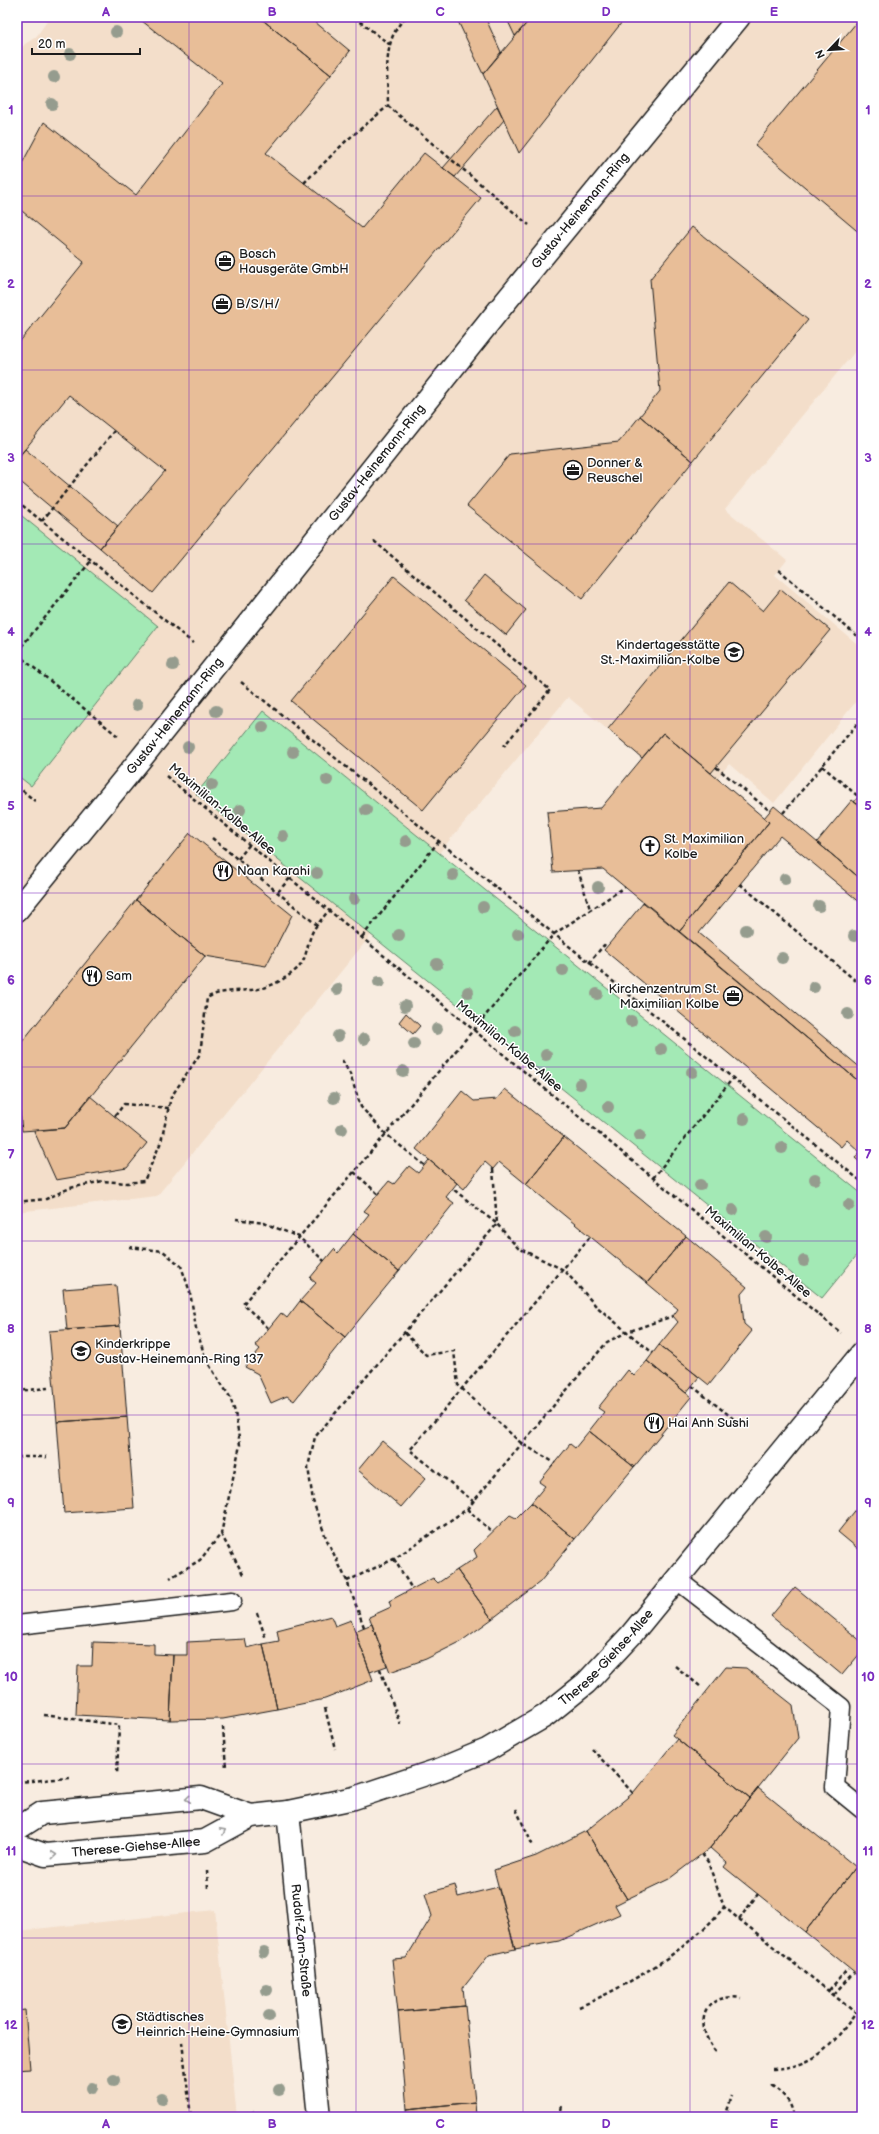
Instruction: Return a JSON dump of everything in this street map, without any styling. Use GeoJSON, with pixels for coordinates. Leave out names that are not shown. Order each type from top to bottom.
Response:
{"type":"FeatureCollection","features":[{"type":"Feature","properties":{"kind":"street","name":"Gustav-Heinemann-Ring"},"geometry":{"type":"LineString","coordinates":[[17,910],[502,306],[740,17]]}},
{"type":"Feature","properties":{"kind":"street","name":"Therese-Giehse-Allee"},"geometry":{"type":"LineString","coordinates":[[17,1845],[45,1855],[204,1841],[251,1816],[288,1812],[354,1798],[441,1769],[487,1750],[545,1716],[586,1683],[631,1634],[862,1353]]}},
{"type":"Feature","properties":{"kind":"street","name":"Therese-Giehse-Allee"},"geometry":{"type":"LineString","coordinates":[[17,1829],[42,1813],[201,1798],[251,1816]]}},
{"type":"Feature","properties":{"kind":"street","name":"Rudolf-Zorn-Straße"},"geometry":{"type":"LineString","coordinates":[[288,1812],[319,2117]]}},
{"type":"Feature","properties":{"kind":"lane"},"geometry":{"type":"LineString","coordinates":[[676,1579],[841,1707],[835,1787],[862,1809]]}},
{"type":"Feature","properties":{"kind":"lane"},"geometry":{"type":"LineString","coordinates":[[17,1625],[232,1601]]}},
{"type":"Feature","properties":{"kind":"path"},"geometry":{"type":"LineString","coordinates":[[354,17],[389,44]]}},
{"type":"Feature","properties":{"kind":"path"},"geometry":{"type":"LineString","coordinates":[[400,17],[403,20]]}},
{"type":"Feature","properties":{"kind":"path"},"geometry":{"type":"LineString","coordinates":[[304,183],[346,141],[388,106],[389,44],[403,20],[407,17]]}},
{"type":"Feature","properties":{"kind":"path"},"geometry":{"type":"LineString","coordinates":[[388,106],[510,209]]}},
{"type":"Feature","properties":{"kind":"path"},"geometry":{"type":"LineString","coordinates":[[42,522],[114,431]]}},
{"type":"Feature","properties":{"kind":"path"},"geometry":{"type":"LineString","coordinates":[[17,501],[173,627]]}},
{"type":"Feature","properties":{"kind":"path"},"geometry":{"type":"LineString","coordinates":[[374,541],[550,690],[504,746]]}},
{"type":"Feature","properties":{"kind":"path"},"geometry":{"type":"LineString","coordinates":[[92,561],[17,653],[98,721]]}},
{"type":"Feature","properties":{"kind":"path"},"geometry":{"type":"LineString","coordinates":[[779,570],[862,640]]}},
{"type":"Feature","properties":{"kind":"path"},"geometry":{"type":"LineString","coordinates":[[216,662],[862,1182]]}},
{"type":"Feature","properties":{"kind":"path"},"geometry":{"type":"LineString","coordinates":[[783,813],[862,718]]}},
{"type":"Feature","properties":{"kind":"path","name":"Maximilian-Kolbe-Allee"},"geometry":{"type":"LineString","coordinates":[[142,756],[844,1336]]}},
{"type":"Feature","properties":{"kind":"path"},"geometry":{"type":"LineString","coordinates":[[822,766],[859,797]]}},
{"type":"Feature","properties":{"kind":"path"},"geometry":{"type":"LineString","coordinates":[[716,767],[770,811]]}},
{"type":"Feature","properties":{"kind":"path"},"geometry":{"type":"LineString","coordinates":[[17,786],[35,800]]}},
{"type":"Feature","properties":{"kind":"path"},"geometry":{"type":"LineString","coordinates":[[212,838],[317,925]]}},
{"type":"Feature","properties":{"kind":"path"},"geometry":{"type":"LineString","coordinates":[[362,937],[439,841]]}},
{"type":"Feature","properties":{"kind":"path"},"geometry":{"type":"LineString","coordinates":[[238,859],[250,844]]}},
{"type":"Feature","properties":{"kind":"path"},"geometry":{"type":"LineString","coordinates":[[578,870],[590,909]]}},
{"type":"Feature","properties":{"kind":"path"},"geometry":{"type":"LineString","coordinates":[[278,892],[290,878]]}},
{"type":"Feature","properties":{"kind":"path"},"geometry":{"type":"LineString","coordinates":[[740,884],[862,986]]}},
{"type":"Feature","properties":{"kind":"path"},"geometry":{"type":"LineString","coordinates":[[268,1328],[243,1304],[554,934],[624,887]]}},
{"type":"Feature","properties":{"kind":"path"},"geometry":{"type":"LineString","coordinates":[[17,1202],[46,1199],[70,1188],[103,1181],[127,1183],[144,1181],[161,1142],[171,1097],[200,1054],[207,998],[216,993],[260,989],[289,976],[301,966],[311,931],[329,910]]}},
{"type":"Feature","properties":{"kind":"path"},"geometry":{"type":"LineString","coordinates":[[590,963],[604,945],[607,947]]}},
{"type":"Feature","properties":{"kind":"path"},"geometry":{"type":"LineString","coordinates":[[342,1060],[350,1074],[361,1107],[386,1134],[424,1165]]}},
{"type":"Feature","properties":{"kind":"path"},"geometry":{"type":"LineString","coordinates":[[653,1178],[733,1078]]}},
{"type":"Feature","properties":{"kind":"path"},"geometry":{"type":"LineString","coordinates":[[115,1116],[124,1104],[169,1108]]}},
{"type":"Feature","properties":{"kind":"path"},"geometry":{"type":"LineString","coordinates":[[364,1627],[347,1581],[326,1538],[313,1501],[308,1467],[315,1437],[497,1224],[493,1169]]}},
{"type":"Feature","properties":{"kind":"path"},"geometry":{"type":"LineString","coordinates":[[354,1172],[378,1194]]}},
{"type":"Feature","properties":{"kind":"path"},"geometry":{"type":"LineString","coordinates":[[453,1189],[497,1224],[518,1248],[564,1270],[596,1306],[653,1353]]}},
{"type":"Feature","properties":{"kind":"path"},"geometry":{"type":"LineString","coordinates":[[236,1219],[264,1223],[299,1237],[324,1261]]}},
{"type":"Feature","properties":{"kind":"path"},"geometry":{"type":"LineString","coordinates":[[474,1502],[410,1450],[564,1270],[590,1237]]}},
{"type":"Feature","properties":{"kind":"path"},"geometry":{"type":"LineString","coordinates":[[129,1247],[163,1251],[181,1266],[190,1292],[196,1328],[206,1360],[230,1397],[235,1412],[240,1445],[221,1534],[200,1560],[164,1581]]}},
{"type":"Feature","properties":{"kind":"path"},"geometry":{"type":"LineString","coordinates":[[347,1581],[394,1559],[468,1509],[521,1442],[607,1342],[627,1332],[672,1316]]}},
{"type":"Feature","properties":{"kind":"path"},"geometry":{"type":"LineString","coordinates":[[405,1333],[426,1355],[454,1351],[458,1385],[521,1442],[555,1463]]}},
{"type":"Feature","properties":{"kind":"path"},"geometry":{"type":"LineString","coordinates":[[692,1386],[735,1420]]}},
{"type":"Feature","properties":{"kind":"path"},"geometry":{"type":"LineString","coordinates":[[17,1391],[48,1388]]}},
{"type":"Feature","properties":{"kind":"path"},"geometry":{"type":"LineString","coordinates":[[17,1457],[47,1457]]}},
{"type":"Feature","properties":{"kind":"path"},"geometry":{"type":"LineString","coordinates":[[468,1509],[492,1532]]}},
{"type":"Feature","properties":{"kind":"path"},"geometry":{"type":"LineString","coordinates":[[394,1559],[412,1589]]}},
{"type":"Feature","properties":{"kind":"path"},"geometry":{"type":"LineString","coordinates":[[675,1666],[702,1686]]}},
{"type":"Feature","properties":{"kind":"path"},"geometry":{"type":"LineString","coordinates":[[380,1669],[400,1724]]}},
{"type":"Feature","properties":{"kind":"path"},"geometry":{"type":"LineString","coordinates":[[325,1708],[335,1749]]}},
{"type":"Feature","properties":{"kind":"path"},"geometry":{"type":"LineString","coordinates":[[44,1715],[118,1725],[117,1775]]}},
{"type":"Feature","properties":{"kind":"path"},"geometry":{"type":"LineString","coordinates":[[223,1727],[226,1768]]}},
{"type":"Feature","properties":{"kind":"path"},"geometry":{"type":"LineString","coordinates":[[592,1749],[633,1793]]}},
{"type":"Feature","properties":{"kind":"path"},"geometry":{"type":"LineString","coordinates":[[516,1809],[532,1846]]}},
{"type":"Feature","properties":{"kind":"path"},"geometry":{"type":"LineString","coordinates":[[702,1854],[708,1862],[724,1907],[862,2018]]}},
{"type":"Feature","properties":{"kind":"path"},"geometry":{"type":"LineString","coordinates":[[740,1919],[758,1894]]}},
{"type":"Feature","properties":{"kind":"path"},"geometry":{"type":"LineString","coordinates":[[579,2006],[610,1993],[686,1944],[710,1924],[724,1907]]}},
{"type":"Feature","properties":{"kind":"path"},"geometry":{"type":"LineString","coordinates":[[829,1990],[848,1969]]}},
{"type":"Feature","properties":{"kind":"path"},"geometry":{"type":"LineString","coordinates":[[834,1994],[854,1972]]}},
{"type":"Feature","properties":{"kind":"path"},"geometry":{"type":"LineString","coordinates":[[716,2052],[708,2042],[703,2026],[704,2013],[710,2003],[720,1999],[732,1996],[742,1998]]}},
{"type":"Feature","properties":{"kind":"path"},"geometry":{"type":"LineString","coordinates":[[772,2069],[792,2068],[820,2055],[840,2035],[856,2013]]}},
{"type":"Feature","properties":{"kind":"path"},"geometry":{"type":"LineString","coordinates":[[182,2042],[192,2117]]}},
{"type":"Feature","properties":{"kind":"path"},"geometry":{"type":"LineString","coordinates":[[771,2085],[787,2099],[793,2111],[793,2117]]}},
{"type":"Feature","properties":{"kind":"path"},"geometry":{"type":"LineString","coordinates":[[725,2117],[732,2096]]}},
{"type":"Feature","properties":{"kind":"path"},"geometry":{"type":"LineString","coordinates":[[560,2117],[562,2105]]}},
{"type":"Feature","properties":{"kind":"path"},"geometry":{"type":"LineString","coordinates":[[238,2117],[254,2112]]}},
{"type":"Feature","properties":{"kind":"shaded area"},"geometry":{"type":"Polygon","coordinates":[[[50,17],[862,17],[862,343],[725,509],[787,560],[775,575],[862,648],[862,694],[774,803],[729,764],[717,779],[663,733],[642,758],[568,697],[439,853],[263,711],[196,794],[371,935],[157,1196],[17,1212],[17,53],[25,44],[36,37],[50,17]]]}},
{"type":"Feature","properties":{"kind":"shaded area","name":"Städtisches Heinrich-Heine-Gymnasium"},"geometry":{"type":"Polygon","coordinates":[[[215,1910],[237,2117],[17,2117],[17,1931],[215,1910]]]}},
{"type":"Feature","properties":{"kind":"green space"},"geometry":{"type":"Polygon","coordinates":[[[17,512],[158,626],[31,786],[17,775],[17,512]]]}},
{"type":"Feature","properties":{"kind":"green space"},"geometry":{"type":"Polygon","coordinates":[[[263,711],[862,1194],[862,1249],[822,1298],[196,794],[263,711]]]}},
{"type":"Feature","properties":{"kind":"building","name":"B/S/H/"},"geometry":{"type":"Polygon","coordinates":[[[137,17],[259,17],[331,75],[266,153],[362,228],[424,153],[481,198],[153,593],[100,548],[165,471],[69,395],[17,459],[17,345],[84,262],[17,207],[17,173],[44,122],[136,195],[222,84],[137,17]]]}},
{"type":"Feature","properties":{"kind":"building"},"geometry":{"type":"Polygon","coordinates":[[[259,17],[309,17],[350,51],[331,75],[259,17]]]}},
{"type":"Feature","properties":{"kind":"building"},"geometry":{"type":"Polygon","coordinates":[[[456,17],[485,17],[501,52],[483,74],[456,17]]]}},
{"type":"Feature","properties":{"kind":"building"},"geometry":{"type":"Polygon","coordinates":[[[506,17],[532,17],[515,36],[506,17]]]}},
{"type":"Feature","properties":{"kind":"building"},"geometry":{"type":"Polygon","coordinates":[[[532,17],[626,17],[519,153],[483,74],[532,17]]]}},
{"type":"Feature","properties":{"kind":"building"},"geometry":{"type":"Polygon","coordinates":[[[862,17],[862,235],[755,145],[862,17]]]}},
{"type":"Feature","properties":{"kind":"building"},"geometry":{"type":"Polygon","coordinates":[[[497,106],[504,120],[455,177],[443,168],[497,106]]]}},
{"type":"Feature","properties":{"kind":"building"},"geometry":{"type":"Polygon","coordinates":[[[692,227],[808,320],[693,461],[640,416],[660,391],[650,279],[692,227]]]}},
{"type":"Feature","properties":{"kind":"building"},"geometry":{"type":"Polygon","coordinates":[[[640,416],[693,461],[582,599],[467,506],[510,454],[619,442],[640,416]]]}},
{"type":"Feature","properties":{"kind":"building"},"geometry":{"type":"Polygon","coordinates":[[[25,449],[118,526],[100,548],[17,479],[17,459],[25,449]]]}},
{"type":"Feature","properties":{"kind":"building"},"geometry":{"type":"Polygon","coordinates":[[[484,575],[526,610],[506,635],[464,600],[484,575]]]}},
{"type":"Feature","properties":{"kind":"building"},"geometry":{"type":"Polygon","coordinates":[[[394,576],[526,685],[423,810],[291,701],[394,576]]]}},
{"type":"Feature","properties":{"kind":"building"},"geometry":{"type":"Polygon","coordinates":[[[729,582],[763,611],[781,589],[830,630],[711,773],[663,733],[642,758],[608,729],[729,582]]]}},
{"type":"Feature","properties":{"kind":"building","name":"St. Maximilian Kolbe"},"geometry":{"type":"Polygon","coordinates":[[[663,733],[769,822],[679,932],[603,869],[553,872],[547,812],[601,808],[663,733]]]}},
{"type":"Feature","properties":{"kind":"building"},"geometry":{"type":"Polygon","coordinates":[[[862,792],[862,808],[854,802],[862,792]]]}},
{"type":"Feature","properties":{"kind":"building"},"geometry":{"type":"Polygon","coordinates":[[[852,800],[862,808],[862,880],[817,842],[852,800]]]}},
{"type":"Feature","properties":{"kind":"building"},"geometry":{"type":"Polygon","coordinates":[[[774,806],[862,880],[862,904],[780,836],[699,933],[862,1069],[862,1084],[679,932],[769,822],[764,818],[774,806]]]}},
{"type":"Feature","properties":{"kind":"building"},"geometry":{"type":"Polygon","coordinates":[[[190,833],[292,915],[266,966],[205,956],[136,900],[190,833]]]}},
{"type":"Feature","properties":{"kind":"building"},"geometry":{"type":"Polygon","coordinates":[[[136,900],[205,956],[65,1128],[22,1131],[17,1082],[17,1048],[136,900]]]}},
{"type":"Feature","properties":{"kind":"building"},"geometry":{"type":"Polygon","coordinates":[[[644,902],[862,1084],[862,1164],[855,1158],[860,1152],[847,1140],[841,1147],[604,950],[644,902]]]}},
{"type":"Feature","properties":{"kind":"building"},"geometry":{"type":"Polygon","coordinates":[[[406,1013],[420,1026],[413,1034],[399,1022],[406,1013]]]}},
{"type":"Feature","properties":{"kind":"building"},"geometry":{"type":"Polygon","coordinates":[[[505,1089],[564,1137],[526,1184],[499,1162],[493,1169],[485,1162],[464,1189],[416,1149],[462,1091],[474,1101],[497,1099],[505,1089]]]}},
{"type":"Feature","properties":{"kind":"building"},"geometry":{"type":"Polygon","coordinates":[[[90,1096],[147,1143],[127,1168],[56,1180],[34,1131],[65,1128],[90,1096]]]}},
{"type":"Feature","properties":{"kind":"building"},"geometry":{"type":"Polygon","coordinates":[[[564,1137],[686,1236],[647,1283],[526,1184],[564,1137]]]}},
{"type":"Feature","properties":{"kind":"building"},"geometry":{"type":"Polygon","coordinates":[[[429,1160],[457,1183],[446,1197],[454,1203],[399,1271],[353,1234],[369,1214],[364,1211],[389,1181],[394,1184],[409,1166],[418,1173],[429,1160]]]}},
{"type":"Feature","properties":{"kind":"building"},"geometry":{"type":"Polygon","coordinates":[[[353,1234],[399,1271],[345,1337],[300,1301],[316,1283],[310,1278],[334,1249],[338,1253],[353,1234]]]}},
{"type":"Feature","properties":{"kind":"building"},"geometry":{"type":"Polygon","coordinates":[[[686,1236],[747,1287],[741,1294],[744,1324],[752,1331],[709,1385],[659,1345],[678,1322],[673,1316],[678,1309],[647,1283],[686,1236]]]}},
{"type":"Feature","properties":{"kind":"building"},"geometry":{"type":"Polygon","coordinates":[[[116,1285],[120,1326],[67,1330],[63,1289],[116,1285]]]}},
{"type":"Feature","properties":{"kind":"building"},"geometry":{"type":"Polygon","coordinates":[[[300,1301],[345,1337],[294,1401],[287,1396],[271,1403],[258,1374],[245,1367],[260,1349],[255,1345],[281,1313],[287,1318],[300,1301]]]}},
{"type":"Feature","properties":{"kind":"building"},"geometry":{"type":"Polygon","coordinates":[[[120,1326],[127,1417],[57,1422],[49,1331],[120,1326]]]}},
{"type":"Feature","properties":{"kind":"building"},"geometry":{"type":"Polygon","coordinates":[[[659,1345],[699,1377],[686,1393],[647,1361],[659,1345]]]}},
{"type":"Feature","properties":{"kind":"building"},"geometry":{"type":"Polygon","coordinates":[[[647,1361],[691,1397],[634,1467],[589,1431],[604,1412],[598,1408],[628,1370],[634,1376],[647,1361]]]}},
{"type":"Feature","properties":{"kind":"building"},"geometry":{"type":"Polygon","coordinates":[[[127,1417],[134,1508],[64,1513],[57,1422],[127,1417]]]}},
{"type":"Feature","properties":{"kind":"building"},"geometry":{"type":"Polygon","coordinates":[[[589,1431],[634,1467],[575,1539],[531,1503],[545,1486],[539,1482],[570,1444],[575,1448],[589,1431]]]}},
{"type":"Feature","properties":{"kind":"building"},"geometry":{"type":"Polygon","coordinates":[[[382,1441],[426,1478],[401,1507],[358,1470],[382,1441]]]}},
{"type":"Feature","properties":{"kind":"building"},"geometry":{"type":"Polygon","coordinates":[[[862,1502],[862,1552],[838,1532],[862,1502]]]}},
{"type":"Feature","properties":{"kind":"building"},"geometry":{"type":"Polygon","coordinates":[[[531,1503],[575,1539],[540,1582],[492,1619],[457,1570],[477,1557],[474,1550],[510,1515],[516,1518],[531,1503]]]}},
{"type":"Feature","properties":{"kind":"building"},"geometry":{"type":"Polygon","coordinates":[[[457,1570],[492,1619],[460,1642],[426,1659],[390,1672],[369,1617],[391,1607],[389,1601],[433,1578],[438,1583],[457,1570]]]}},
{"type":"Feature","properties":{"kind":"building"},"geometry":{"type":"Polygon","coordinates":[[[795,1587],[862,1642],[862,1651],[842,1675],[771,1616],[795,1587]]]}},
{"type":"Feature","properties":{"kind":"building"},"geometry":{"type":"Polygon","coordinates":[[[331,1616],[335,1626],[351,1620],[373,1680],[325,1699],[277,1709],[263,1644],[279,1641],[277,1630],[331,1616]]]}},
{"type":"Feature","properties":{"kind":"building"},"geometry":{"type":"Polygon","coordinates":[[[372,1624],[387,1666],[370,1672],[355,1631],[372,1624]]]}},
{"type":"Feature","properties":{"kind":"building"},"geometry":{"type":"Polygon","coordinates":[[[245,1639],[247,1648],[263,1644],[277,1709],[223,1719],[170,1720],[173,1655],[187,1655],[187,1642],[245,1639]]]}},
{"type":"Feature","properties":{"kind":"building"},"geometry":{"type":"Polygon","coordinates":[[[93,1642],[154,1644],[154,1654],[173,1655],[170,1720],[76,1715],[78,1666],[92,1666],[93,1642]]]}},
{"type":"Feature","properties":{"kind":"building"},"geometry":{"type":"Polygon","coordinates":[[[726,1667],[746,1668],[793,1705],[798,1738],[750,1798],[672,1735],[726,1667]]]}},
{"type":"Feature","properties":{"kind":"building"},"geometry":{"type":"Polygon","coordinates":[[[677,1739],[750,1798],[710,1848],[669,1879],[627,1899],[586,1831],[633,1793],[677,1739]]]}},
{"type":"Feature","properties":{"kind":"building"},"geometry":{"type":"Polygon","coordinates":[[[758,1788],[856,1867],[805,1932],[724,1867],[727,1863],[710,1848],[758,1788]]]}},
{"type":"Feature","properties":{"kind":"building"},"geometry":{"type":"Polygon","coordinates":[[[586,1831],[627,1899],[615,1905],[620,1914],[559,1941],[515,1949],[494,1870],[536,1856],[586,1831]]]}},
{"type":"Feature","properties":{"kind":"building"},"geometry":{"type":"Polygon","coordinates":[[[856,1867],[862,1872],[862,1978],[805,1932],[856,1867]]]}},
{"type":"Feature","properties":{"kind":"building"},"geometry":{"type":"Polygon","coordinates":[[[455,1885],[458,1897],[498,1887],[515,1949],[489,1955],[463,1988],[465,2006],[398,2012],[392,1959],[406,1958],[432,1916],[425,1894],[455,1885]]]}},
{"type":"Feature","properties":{"kind":"building"},"geometry":{"type":"Polygon","coordinates":[[[465,2006],[475,2102],[407,2109],[398,2012],[465,2006]]]}},
{"type":"Feature","properties":{"kind":"building"},"geometry":{"type":"Polygon","coordinates":[[[25,2010],[30,2069],[17,2070],[17,2011],[25,2010]]]}},
{"type":"Feature","properties":{"kind":"building"},"geometry":{"type":"Polygon","coordinates":[[[475,2102],[476,2117],[408,2117],[407,2109],[475,2102]]]}},
{"type":"Feature","properties":{"kind":"place","name":"Bosch Hausgeräte GmbH"},"geometry":{"type":"Point","coordinates":[225,261]}},
{"type":"Feature","properties":{"kind":"place","name":"B/S/H/"},"geometry":{"type":"Point","coordinates":[222,304]}},
{"type":"Feature","properties":{"kind":"place","name":"Donner & Reuschel"},"geometry":{"type":"Point","coordinates":[573,470]}},
{"type":"Feature","properties":{"kind":"place","name":"Kindertagesstätte St.-Maximilian-Kolbe"},"geometry":{"type":"Point","coordinates":[734,652]}},
{"type":"Feature","properties":{"kind":"place","name":"St. Maximilian Kolbe"},"geometry":{"type":"Point","coordinates":[650,846]}},
{"type":"Feature","properties":{"kind":"place","name":"Naan Karahi"},"geometry":{"type":"Point","coordinates":[223,871]}},
{"type":"Feature","properties":{"kind":"place","name":"Sam"},"geometry":{"type":"Point","coordinates":[92,976]}},
{"type":"Feature","properties":{"kind":"place","name":"Kirchenzentrum St. Maximilian Kolbe"},"geometry":{"type":"Point","coordinates":[733,996]}},
{"type":"Feature","properties":{"kind":"place","name":"Kinderkrippe Gustav-Heinemann-Ring 137"},"geometry":{"type":"Point","coordinates":[81,1351]}},
{"type":"Feature","properties":{"kind":"place","name":"Hai Anh Sushi"},"geometry":{"type":"Point","coordinates":[654,1423]}},
{"type":"Feature","properties":{"kind":"place","name":"Städtisches Heinrich-Heine-Gymnasium"},"geometry":{"type":"Point","coordinates":[122,2024]}}]}
